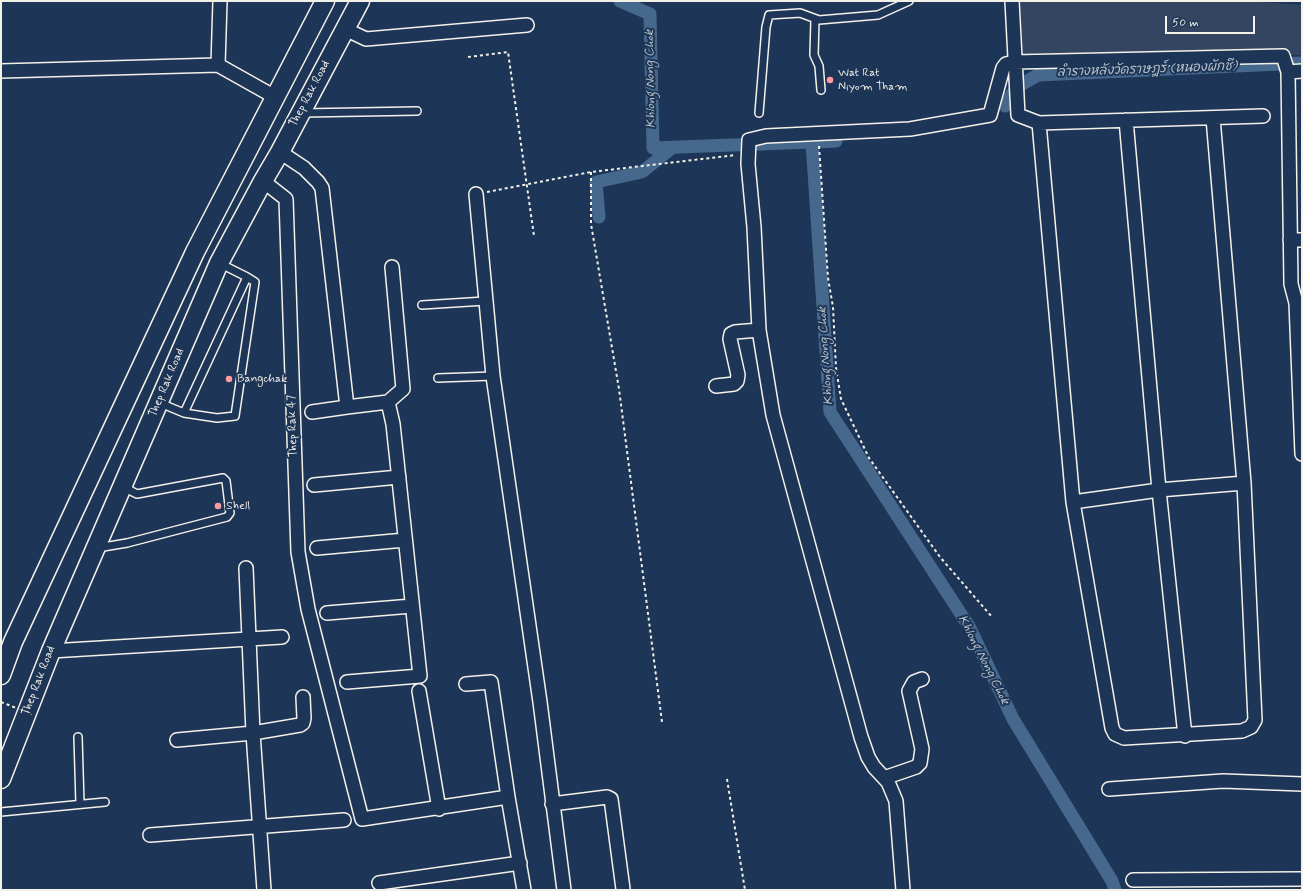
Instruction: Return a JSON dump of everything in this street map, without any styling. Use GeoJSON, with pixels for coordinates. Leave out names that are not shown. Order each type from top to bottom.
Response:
{"type":"FeatureCollection","features":[{"type":"Feature","properties":{"kind":"main road"},"geometry":{"type":"LineString","coordinates":[[1,675],[5,652],[194,252],[325,1]]}},
{"type":"Feature","properties":{"kind":"main road","name":"Thep Rak Road"},"geometry":{"type":"LineString","coordinates":[[1,779],[51,650],[219,263],[360,1]]}},
{"type":"Feature","properties":{"kind":"street"},"geometry":{"type":"LineString","coordinates":[[218,65],[220,1]]}},
{"type":"Feature","properties":{"kind":"street"},"geometry":{"type":"LineString","coordinates":[[1012,1],[1014,65],[1018,115],[1039,123],[1264,116]]}},
{"type":"Feature","properties":{"kind":"street"},"geometry":{"type":"LineString","coordinates":[[345,29],[366,39],[526,25]]}},
{"type":"Feature","properties":{"kind":"street"},"geometry":{"type":"LineString","coordinates":[[903,890],[896,801],[894,793],[868,757],[861,737],[773,415],[759,330],[754,227],[747,159],[749,140],[766,136],[910,130],[990,114],[1003,68],[1006,64],[1286,65],[1302,71]]}},
{"type":"Feature","properties":{"kind":"street"},"geometry":{"type":"LineString","coordinates":[[1,71],[218,65],[275,97]]}},
{"type":"Feature","properties":{"kind":"street"},"geometry":{"type":"LineString","coordinates":[[1286,65],[1296,240],[1291,284],[1296,304],[1302,454]]}},
{"type":"Feature","properties":{"kind":"street"},"geometry":{"type":"LineString","coordinates":[[1039,123],[1073,502],[1112,728],[1115,734],[1124,738],[1185,736],[1242,731],[1251,727],[1255,720],[1244,482],[1213,118]]}},
{"type":"Feature","properties":{"kind":"street"},"geometry":{"type":"LineString","coordinates":[[1126,120],[1159,490],[1185,736]]}},
{"type":"Feature","properties":{"kind":"street"},"geometry":{"type":"LineString","coordinates":[[280,152],[304,168],[322,188],[347,407]]}},
{"type":"Feature","properties":{"kind":"street","name":"Thep Rak 47"},"geometry":{"type":"LineString","coordinates":[[263,181],[286,199],[298,552],[308,609],[362,819],[439,809]]}},
{"type":"Feature","properties":{"kind":"street"},"geometry":{"type":"LineString","coordinates":[[476,194],[492,376],[540,702],[564,890]]}},
{"type":"Feature","properties":{"kind":"street"},"geometry":{"type":"LineString","coordinates":[[312,412],[388,402],[403,389],[392,267]]}},
{"type":"Feature","properties":{"kind":"street"},"geometry":{"type":"LineString","coordinates":[[716,386],[734,384],[737,381],[738,375],[730,339],[731,334],[735,332],[759,330]]}},
{"type":"Feature","properties":{"kind":"street"},"geometry":{"type":"LineString","coordinates":[[347,682],[420,676],[393,424],[388,402]]}},
{"type":"Feature","properties":{"kind":"street"},"geometry":{"type":"LineString","coordinates":[[314,485],[399,477]]}},
{"type":"Feature","properties":{"kind":"street"},"geometry":{"type":"LineString","coordinates":[[1073,502],[1159,490],[1244,482]]}},
{"type":"Feature","properties":{"kind":"street"},"geometry":{"type":"LineString","coordinates":[[317,548],[405,540]]}},
{"type":"Feature","properties":{"kind":"street"},"geometry":{"type":"LineString","coordinates":[[246,568],[253,732],[264,890]]}},
{"type":"Feature","properties":{"kind":"street"},"geometry":{"type":"LineString","coordinates":[[327,613],[412,606]]}},
{"type":"Feature","properties":{"kind":"street"},"geometry":{"type":"LineString","coordinates":[[51,650],[282,638]]}},
{"type":"Feature","properties":{"kind":"street"},"geometry":{"type":"LineString","coordinates":[[884,778],[916,767],[920,763],[922,749],[909,691],[914,682],[922,679]]}},
{"type":"Feature","properties":{"kind":"street"},"geometry":{"type":"LineString","coordinates":[[466,684],[491,682],[508,797],[524,890]]}},
{"type":"Feature","properties":{"kind":"street"},"geometry":{"type":"LineString","coordinates":[[419,691],[439,809],[508,797]]}},
{"type":"Feature","properties":{"kind":"street"},"geometry":{"type":"LineString","coordinates":[[177,740],[253,732],[300,725],[303,723],[303,697]]}},
{"type":"Feature","properties":{"kind":"street"},"geometry":{"type":"LineString","coordinates":[[1109,789],[1223,781],[1302,784]]}},
{"type":"Feature","properties":{"kind":"street"},"geometry":{"type":"LineString","coordinates":[[552,804],[607,797],[612,799],[623,889]]}},
{"type":"Feature","properties":{"kind":"street"},"geometry":{"type":"LineString","coordinates":[[150,835],[260,828],[344,820]]}},
{"type":"Feature","properties":{"kind":"street"},"geometry":{"type":"LineString","coordinates":[[379,883],[520,863]]}},
{"type":"Feature","properties":{"kind":"street"},"geometry":{"type":"LineString","coordinates":[[1133,880],[1158,885],[1217,885],[1285,884],[1302,878]]}},
{"type":"Feature","properties":{"kind":"lane"},"geometry":{"type":"LineString","coordinates":[[759,113],[768,16],[783,13],[800,13],[815,19],[878,14],[909,1]]}},
{"type":"Feature","properties":{"kind":"lane"},"geometry":{"type":"LineString","coordinates":[[815,19],[814,55],[818,66],[821,90]]}},
{"type":"Feature","properties":{"kind":"lane"},"geometry":{"type":"LineString","coordinates":[[300,113],[417,111]]}},
{"type":"Feature","properties":{"kind":"lane"},"geometry":{"type":"LineString","coordinates":[[158,403],[184,413],[217,418],[235,416],[255,282],[219,263]]}},
{"type":"Feature","properties":{"kind":"lane"},"geometry":{"type":"LineString","coordinates":[[184,413],[247,277]]}},
{"type":"Feature","properties":{"kind":"lane"},"geometry":{"type":"LineString","coordinates":[[422,305],[485,301]]}},
{"type":"Feature","properties":{"kind":"lane"},"geometry":{"type":"LineString","coordinates":[[438,378],[492,376]]}},
{"type":"Feature","properties":{"kind":"lane"},"geometry":{"type":"LineString","coordinates":[[95,548],[126,543],[227,517],[230,513],[226,481],[223,478],[138,494],[131,491],[123,483]]}},
{"type":"Feature","properties":{"kind":"lane"},"geometry":{"type":"LineString","coordinates":[[78,737],[80,804]]}},
{"type":"Feature","properties":{"kind":"lane"},"geometry":{"type":"LineString","coordinates":[[1,812],[105,802]]}},
{"type":"Feature","properties":{"kind":"path"},"geometry":{"type":"LineString","coordinates":[[468,57],[508,52],[534,236]]}},
{"type":"Feature","properties":{"kind":"path"},"geometry":{"type":"LineString","coordinates":[[818,135],[828,278],[833,307],[836,368],[841,399],[869,458],[940,557],[992,617]]}},
{"type":"Feature","properties":{"kind":"path"},"geometry":{"type":"LineString","coordinates":[[476,194],[591,172],[694,160],[747,159]]}},
{"type":"Feature","properties":{"kind":"path"},"geometry":{"type":"LineString","coordinates":[[591,172],[591,224],[619,389],[662,722]]}},
{"type":"Feature","properties":{"kind":"path"},"geometry":{"type":"LineString","coordinates":[[1,702],[34,715]]}},
{"type":"Feature","properties":{"kind":"path"},"geometry":{"type":"LineString","coordinates":[[727,779],[745,890]]}},
{"type":"Feature","properties":{"kind":"shaded area"},"geometry":{"type":"Polygon","coordinates":[[[1020,1],[1247,1],[1302,5],[1302,55],[1289,55],[1286,49],[1023,54],[1020,1]]]}},
{"type":"Feature","properties":{"kind":"waterway","name":"Khlong Nong Chok"},"geometry":{"type":"LineString","coordinates":[[620,1],[650,14],[653,148],[812,142],[830,412],[970,628],[1013,719],[1112,881],[1115,890]]}},
{"type":"Feature","properties":{"kind":"waterway","name":"ลำรางหลังวัดราษฎร์ (หนองผักชี)"},"geometry":{"type":"LineString","coordinates":[[1005,106],[1010,96],[1022,84],[1038,75],[1302,63]]}},
{"type":"Feature","properties":{"kind":"waterway","name":"ลำรางหลังวัดราษฎร์ (หนองผักชี)"},"geometry":{"type":"LineString","coordinates":[[812,142],[836,141]]}},
{"type":"Feature","properties":{"kind":"waterway"},"geometry":{"type":"LineString","coordinates":[[599,217],[596,182],[642,172],[672,148]]}},
{"type":"Feature","properties":{"kind":"place","name":"Wat Rat Niyom Tham"},"geometry":{"type":"Point","coordinates":[830,80]}},
{"type":"Feature","properties":{"kind":"place","name":"Bangchak"},"geometry":{"type":"Point","coordinates":[229,379]}},
{"type":"Feature","properties":{"kind":"place","name":"Shell"},"geometry":{"type":"Point","coordinates":[218,506]}}]}
